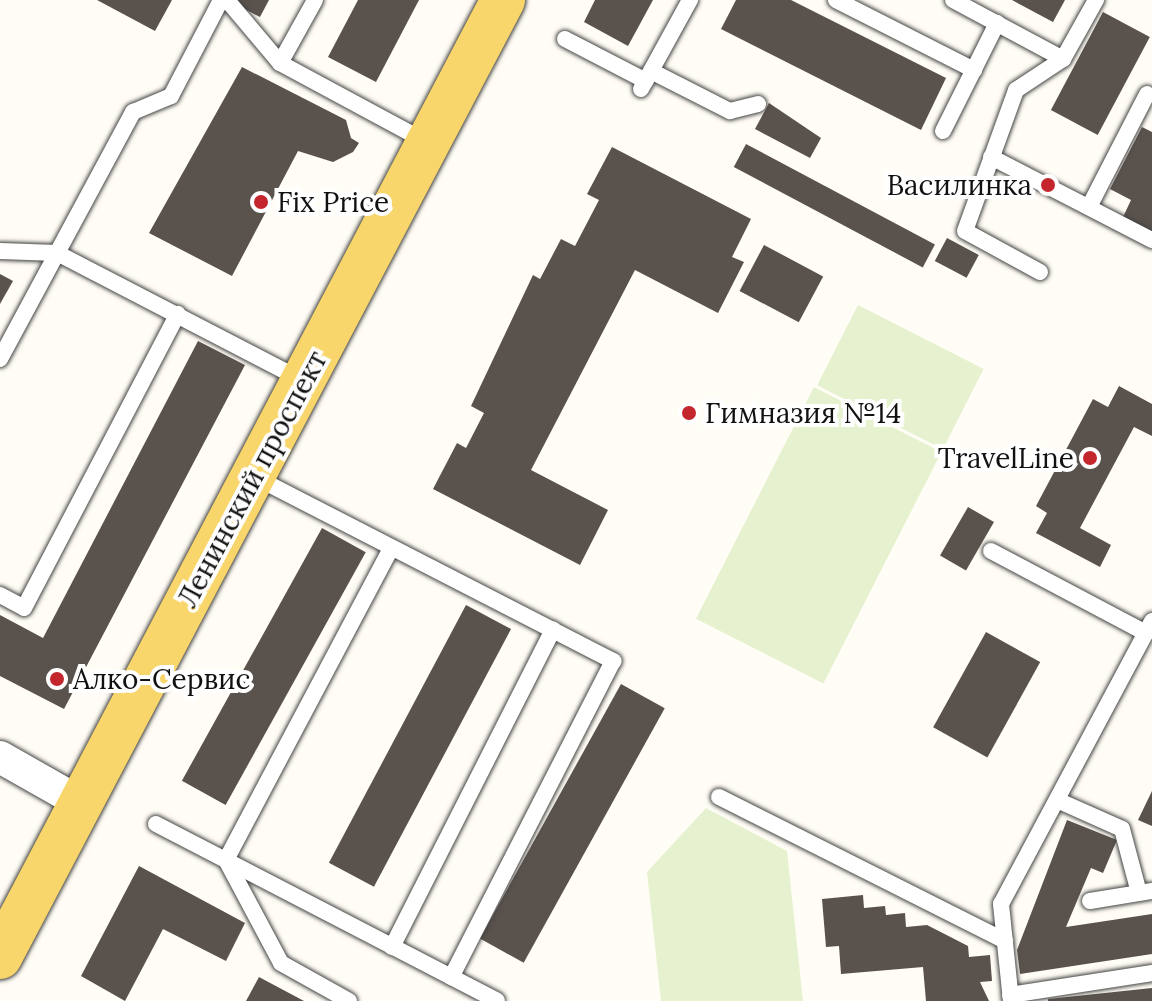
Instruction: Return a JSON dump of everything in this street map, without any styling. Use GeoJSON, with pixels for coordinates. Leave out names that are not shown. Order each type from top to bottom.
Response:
{"type":"FeatureCollection","features":[{"type":"Feature","properties":{"kind":"main road","name":"Ленинский проспект"},"geometry":{"type":"LineString","coordinates":[[1,955],[503,0]]}},
{"type":"Feature","properties":{"kind":"street"},"geometry":{"type":"LineString","coordinates":[[0,757],[81,803]]}},
{"type":"Feature","properties":{"kind":"lane"},"geometry":{"type":"LineString","coordinates":[[0,359],[133,112],[171,96],[224,0],[280,63],[428,143]]}},
{"type":"Feature","properties":{"kind":"lane"},"geometry":{"type":"LineString","coordinates":[[280,63],[315,0]]}},
{"type":"Feature","properties":{"kind":"lane"},"geometry":{"type":"LineString","coordinates":[[646,80],[690,0]]}},
{"type":"Feature","properties":{"kind":"lane"},"geometry":{"type":"LineString","coordinates":[[836,0],[974,70]]}},
{"type":"Feature","properties":{"kind":"lane"},"geometry":{"type":"LineString","coordinates":[[953,0],[1063,59]]}},
{"type":"Feature","properties":{"kind":"lane"},"geometry":{"type":"LineString","coordinates":[[1040,272],[965,231],[1016,90],[1063,59],[1096,0]]}},
{"type":"Feature","properties":{"kind":"lane"},"geometry":{"type":"LineString","coordinates":[[943,131],[997,23]]}},
{"type":"Feature","properties":{"kind":"lane"},"geometry":{"type":"LineString","coordinates":[[565,39],[646,80],[730,111],[758,104]]}},
{"type":"Feature","properties":{"kind":"lane"},"geometry":{"type":"LineString","coordinates":[[1089,207],[1147,94]]}},
{"type":"Feature","properties":{"kind":"lane"},"geometry":{"type":"LineString","coordinates":[[991,157],[1152,240]]}},
{"type":"Feature","properties":{"kind":"lane"},"geometry":{"type":"LineString","coordinates":[[0,251],[57,253],[303,381]]}},
{"type":"Feature","properties":{"kind":"lane"},"geometry":{"type":"LineString","coordinates":[[0,595],[24,608],[178,314]]}},
{"type":"Feature","properties":{"kind":"lane"},"geometry":{"type":"LineString","coordinates":[[253,476],[613,661],[451,977]]}},
{"type":"Feature","properties":{"kind":"lane"},"geometry":{"type":"LineString","coordinates":[[226,860],[391,548]]}},
{"type":"Feature","properties":{"kind":"lane"},"geometry":{"type":"LineString","coordinates":[[991,551],[1149,627],[1001,904],[1010,998],[1152,973]]}},
{"type":"Feature","properties":{"kind":"lane"},"geometry":{"type":"LineString","coordinates":[[392,947],[553,630]]}},
{"type":"Feature","properties":{"kind":"lane"},"geometry":{"type":"LineString","coordinates":[[719,797],[1005,941]]}},
{"type":"Feature","properties":{"kind":"lane"},"geometry":{"type":"LineString","coordinates":[[1057,800],[1122,829],[1145,892],[1090,901]]}},
{"type":"Feature","properties":{"kind":"lane"},"geometry":{"type":"LineString","coordinates":[[156,824],[497,1001]]}},
{"type":"Feature","properties":{"kind":"lane"},"geometry":{"type":"LineString","coordinates":[[226,860],[281,963],[349,1001]]}},
{"type":"Feature","properties":{"kind":"green space"},"geometry":{"type":"Polygon","coordinates":[[[858,305],[984,369],[943,449],[817,385],[858,305]]]}},
{"type":"Feature","properties":{"kind":"green space"},"geometry":{"type":"Polygon","coordinates":[[[814,387],[941,452],[823,684],[696,619],[814,387]]]}},
{"type":"Feature","properties":{"kind":"green space"},"geometry":{"type":"Polygon","coordinates":[[[706,808],[787,851],[803,1001],[661,1001],[647,872],[706,808]]]}},
{"type":"Feature","properties":{"kind":"building"},"geometry":{"type":"Polygon","coordinates":[[[97,0],[172,0],[155,31],[97,0]]]}},
{"type":"Feature","properties":{"kind":"building"},"geometry":{"type":"Polygon","coordinates":[[[237,0],[269,0],[260,17],[235,4],[237,0]]]}},
{"type":"Feature","properties":{"kind":"building"},"geometry":{"type":"Polygon","coordinates":[[[358,0],[419,0],[376,82],[328,57],[358,0]]]}},
{"type":"Feature","properties":{"kind":"building"},"geometry":{"type":"Polygon","coordinates":[[[595,0],[653,0],[628,46],[584,22],[595,0]]]}},
{"type":"Feature","properties":{"kind":"building"},"geometry":{"type":"Polygon","coordinates":[[[736,0],[791,0],[946,78],[921,130],[721,29],[736,0]]]}},
{"type":"Feature","properties":{"kind":"building"},"geometry":{"type":"Polygon","coordinates":[[[1012,0],[1065,0],[1053,22],[1012,0]]]}},
{"type":"Feature","properties":{"kind":"building"},"geometry":{"type":"Polygon","coordinates":[[[1103,12],[1150,37],[1098,135],[1051,110],[1103,12]]]}},
{"type":"Feature","properties":{"kind":"building"},"geometry":{"type":"Polygon","coordinates":[[[242,67],[346,120],[351,138],[359,143],[353,152],[333,162],[298,151],[232,276],[149,233],[242,67]]]}},
{"type":"Feature","properties":{"kind":"building"},"geometry":{"type":"Polygon","coordinates":[[[769,103],[821,138],[810,158],[755,129],[769,103]]]}},
{"type":"Feature","properties":{"kind":"building"},"geometry":{"type":"Polygon","coordinates":[[[1142,127],[1152,132],[1152,232],[1123,217],[1131,200],[1110,189],[1142,127]]]}},
{"type":"Feature","properties":{"kind":"building"},"geometry":{"type":"Polygon","coordinates":[[[746,144],[935,244],[923,267],[734,167],[746,144]]]}},
{"type":"Feature","properties":{"kind":"building"},"geometry":{"type":"Polygon","coordinates":[[[612,147],[751,219],[732,257],[744,262],[718,313],[635,270],[531,470],[608,510],[580,565],[433,489],[457,443],[466,448],[484,413],[471,406],[533,275],[540,279],[561,239],[575,246],[599,200],[587,194],[612,147]]]}},
{"type":"Feature","properties":{"kind":"building"},"geometry":{"type":"Polygon","coordinates":[[[947,238],[979,255],[967,278],[935,261],[947,238]]]}},
{"type":"Feature","properties":{"kind":"building"},"geometry":{"type":"Polygon","coordinates":[[[764,245],[823,276],[799,322],[740,291],[764,245]]]}},
{"type":"Feature","properties":{"kind":"building"},"geometry":{"type":"Polygon","coordinates":[[[0,274],[13,281],[0,304],[0,274]]]}},
{"type":"Feature","properties":{"kind":"building"},"geometry":{"type":"Polygon","coordinates":[[[198,341],[245,365],[64,709],[0,676],[0,615],[43,638],[198,341]]]}},
{"type":"Feature","properties":{"kind":"building","name":"TravelLine"},"geometry":{"type":"Polygon","coordinates":[[[1119,386],[1152,404],[1152,436],[1134,427],[1080,528],[1111,545],[1100,567],[1036,533],[1047,513],[1036,506],[1093,399],[1108,407],[1119,386]]]}},
{"type":"Feature","properties":{"kind":"building"},"geometry":{"type":"Polygon","coordinates":[[[968,507],[994,522],[966,570],[940,555],[968,507]]]}},
{"type":"Feature","properties":{"kind":"building"},"geometry":{"type":"Polygon","coordinates":[[[322,528],[366,552],[226,805],[182,781],[322,528]]]}},
{"type":"Feature","properties":{"kind":"building"},"geometry":{"type":"Polygon","coordinates":[[[466,605],[511,629],[374,887],[329,863],[466,605]]]}},
{"type":"Feature","properties":{"kind":"building"},"geometry":{"type":"Polygon","coordinates":[[[986,632],[1040,662],[987,757],[933,727],[986,632]]]}},
{"type":"Feature","properties":{"kind":"building"},"geometry":{"type":"Polygon","coordinates":[[[621,684],[665,708],[524,963],[480,939],[621,684]]]}},
{"type":"Feature","properties":{"kind":"building"},"geometry":{"type":"Polygon","coordinates":[[[1152,791],[1152,826],[1138,820],[1152,791]]]}},
{"type":"Feature","properties":{"kind":"building"},"geometry":{"type":"Polygon","coordinates":[[[1067,820],[1117,840],[1103,873],[1091,868],[1066,927],[1152,914],[1152,954],[1020,974],[1017,950],[1067,820]]]}},
{"type":"Feature","properties":{"kind":"building"},"geometry":{"type":"Polygon","coordinates":[[[139,866],[245,923],[226,961],[163,929],[125,1001],[81,976],[139,866]]]}},
{"type":"Feature","properties":{"kind":"building"},"geometry":{"type":"Polygon","coordinates":[[[863,895],[864,908],[885,906],[886,915],[905,913],[906,927],[927,925],[968,946],[969,957],[990,955],[992,981],[980,982],[989,1001],[926,1001],[923,967],[841,974],[839,946],[826,947],[822,899],[863,895]]]}},
{"type":"Feature","properties":{"kind":"building"},"geometry":{"type":"Polygon","coordinates":[[[259,977],[304,1001],[246,1001],[259,977]]]}},
{"type":"Feature","properties":{"kind":"building"},"geometry":{"type":"Polygon","coordinates":[[[1152,988],[1152,1001],[1048,1001],[1048,999],[1152,988]]]}},
{"type":"Feature","properties":{"kind":"place","name":"Василинка"},"geometry":{"type":"Point","coordinates":[1048,185]}},
{"type":"Feature","properties":{"kind":"place","name":"Fix Price"},"geometry":{"type":"Point","coordinates":[261,202]}},
{"type":"Feature","properties":{"kind":"place","name":"Гимназия №14"},"geometry":{"type":"Point","coordinates":[689,413]}},
{"type":"Feature","properties":{"kind":"place","name":"TravelLine"},"geometry":{"type":"Point","coordinates":[1090,458]}},
{"type":"Feature","properties":{"kind":"place","name":"Алко-Сервис"},"geometry":{"type":"Point","coordinates":[57,679]}}]}
